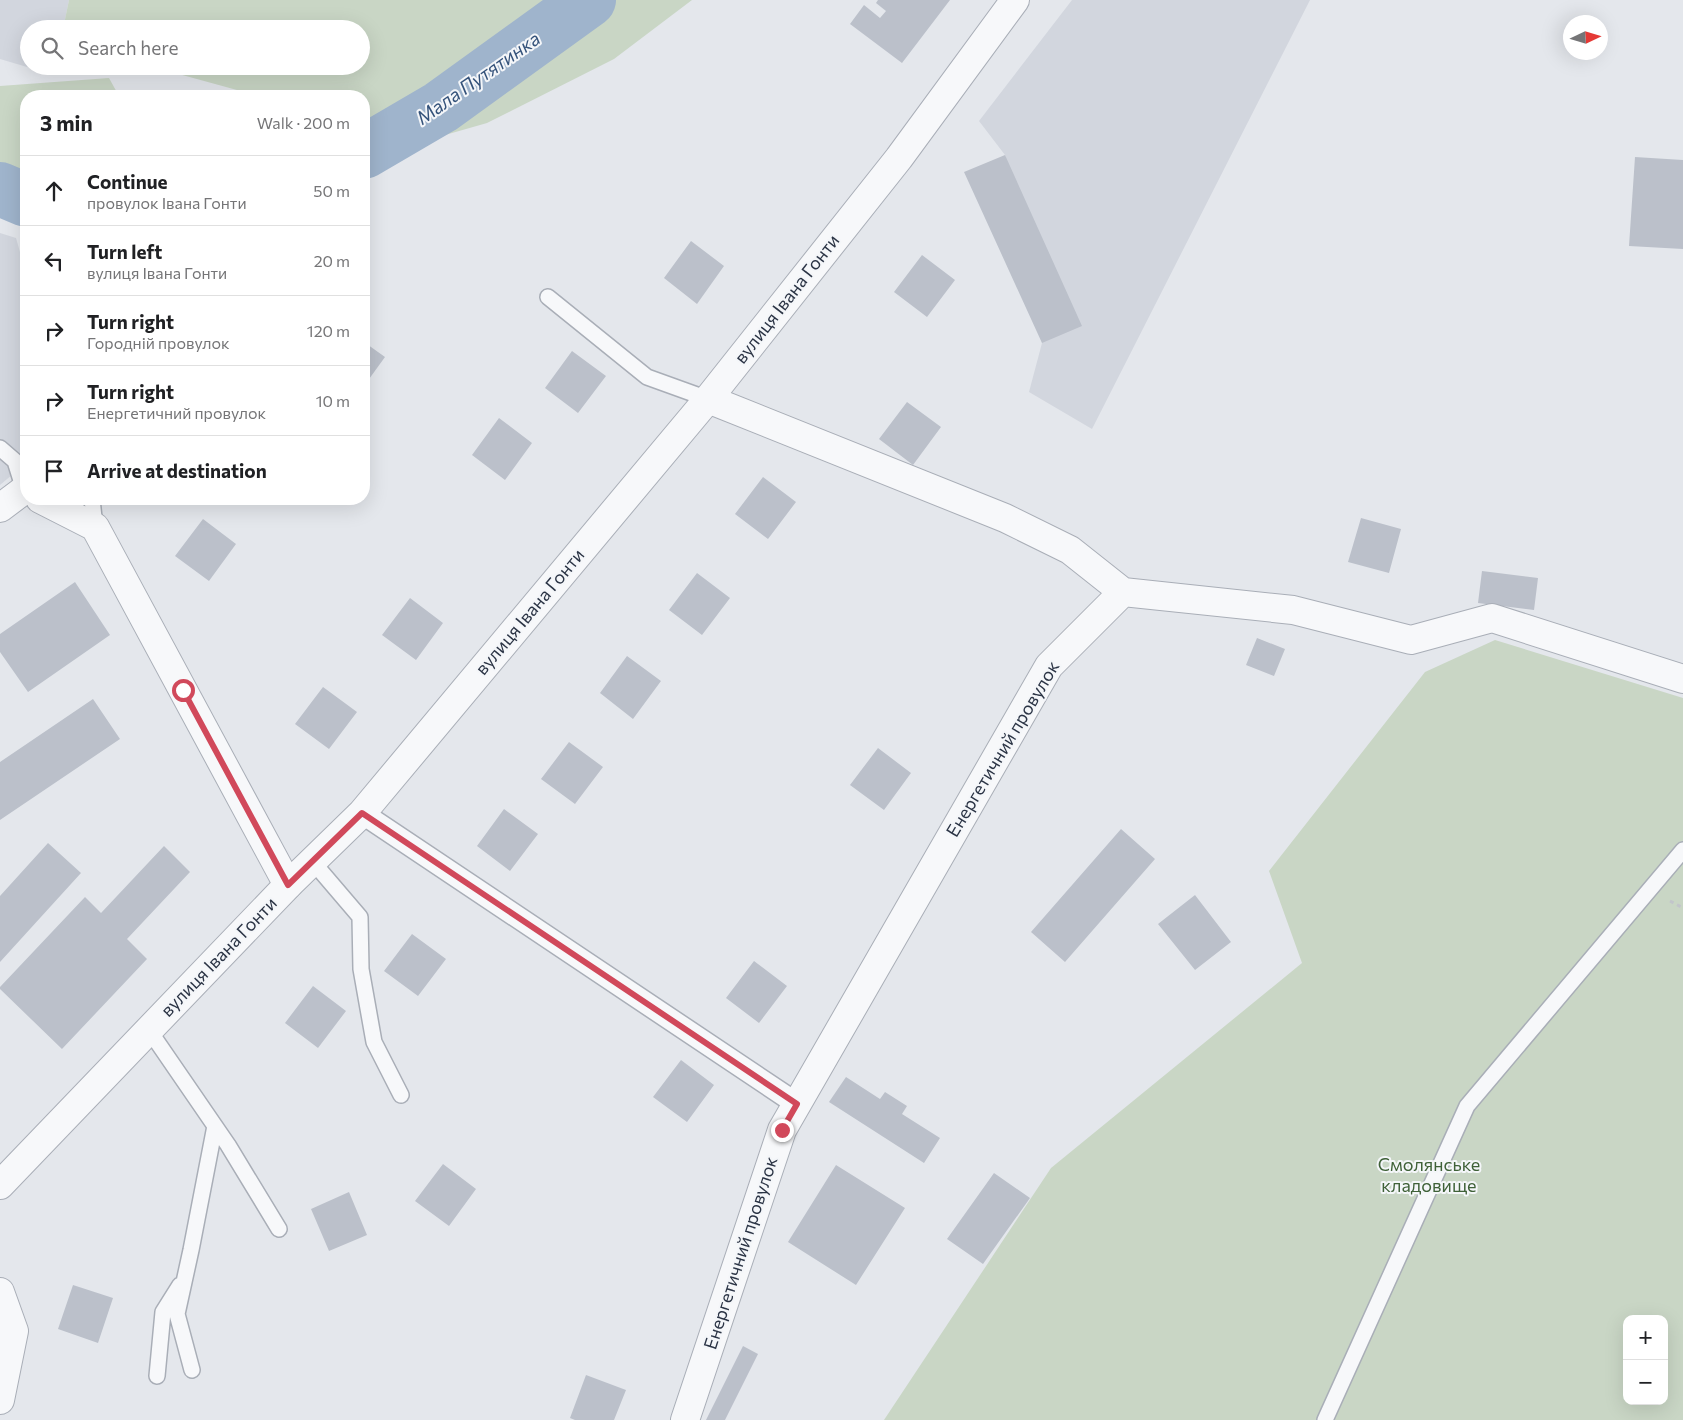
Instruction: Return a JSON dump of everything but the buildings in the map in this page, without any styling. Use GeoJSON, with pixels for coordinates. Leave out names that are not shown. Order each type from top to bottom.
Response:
{"type":"FeatureCollection","features":[{"type":"Feature","properties":{"kind":"street","name":"вулиця Івана Гонти"},"geometry":{"type":"LineString","coordinates":[[0,1185],[288,885],[362,813],[708,399],[899,158],[1015,0]]}},
{"type":"Feature","properties":{"kind":"street"},"geometry":{"type":"LineString","coordinates":[[708,399],[1005,518],[1070,550],[1122,592],[1293,610],[1410,640],[1492,618],[1683,679]]}},
{"type":"Feature","properties":{"kind":"street"},"geometry":{"type":"LineString","coordinates":[[0,508],[20,498]]}},
{"type":"Feature","properties":{"kind":"street"},"geometry":{"type":"LineString","coordinates":[[53,505],[95,527],[288,885]]}},
{"type":"Feature","properties":{"kind":"street","name":"Енергетичний провулок"},"geometry":{"type":"LineString","coordinates":[[685,1420],[782,1130],[1049,666],[1122,592]]}},
{"type":"Feature","properties":{"kind":"street"},"geometry":{"type":"LineString","coordinates":[[362,813],[797,1104]]}},
{"type":"Feature","properties":{"kind":"street"},"geometry":{"type":"LineString","coordinates":[[0,1292],[14,1331],[0,1400]]}},
{"type":"Feature","properties":{"kind":"lane"},"geometry":{"type":"LineString","coordinates":[[548,297],[647,377],[708,399]]}},
{"type":"Feature","properties":{"kind":"lane"},"geometry":{"type":"LineString","coordinates":[[0,448],[16,461],[20,470]]}},
{"type":"Feature","properties":{"kind":"lane"},"geometry":{"type":"LineString","coordinates":[[93,505],[95,527]]}},
{"type":"Feature","properties":{"kind":"lane"},"geometry":{"type":"LineString","coordinates":[[1325,1420],[1467,1106],[1683,850]]}},
{"type":"Feature","properties":{"kind":"lane"},"geometry":{"type":"LineString","coordinates":[[313,862],[360,917],[361,969],[374,1042],[400,1095]]}},
{"type":"Feature","properties":{"kind":"lane"},"geometry":{"type":"LineString","coordinates":[[149,1030],[228,1145],[279,1229]]}},
{"type":"Feature","properties":{"kind":"lane"},"geometry":{"type":"LineString","coordinates":[[192,1370],[177,1314],[215,1126]]}},
{"type":"Feature","properties":{"kind":"lane"},"geometry":{"type":"LineString","coordinates":[[157,1376],[163,1312],[186,1275]]}},
{"type":"Feature","properties":{"kind":"shaded area"},"geometry":{"type":"Polygon","coordinates":[[[0,0],[69,0],[65,20],[20,20],[20,65],[0,59],[0,0]]]}},
{"type":"Feature","properties":{"kind":"shaded area"},"geometry":{"type":"Polygon","coordinates":[[[1072,0],[1310,0],[1092,429],[1029,392],[1042,343],[1005,155],[979,121],[1072,0]]]}},
{"type":"Feature","properties":{"kind":"shaded area"},"geometry":{"type":"Polygon","coordinates":[[[0,233],[16,238],[20,252],[20,468],[0,485],[0,233]]]}},
{"type":"Feature","properties":{"kind":"green space"},"geometry":{"type":"Polygon","coordinates":[[[69,0],[692,0],[614,59],[487,123],[417,143],[370,129],[370,90],[237,90],[182,75],[370,75],[370,20],[65,20],[69,0]]]}},
{"type":"Feature","properties":{"kind":"green space"},"geometry":{"type":"Polygon","coordinates":[[[109,78],[116,90],[20,90],[20,191],[0,207],[0,86],[109,78]]]}},
{"type":"Feature","properties":{"kind":"green space","name":"Смолянське кладовище"},"geometry":{"type":"Polygon","coordinates":[[[1495,640],[1683,698],[1683,1420],[884,1420],[1051,1168],[1302,963],[1269,871],[1425,672],[1495,640]]]}},
{"type":"Feature","properties":{"kind":"waterway","name":"Мала Путятинка"},"geometry":{"type":"LineString","coordinates":[[370,148],[441,107],[589,0]]}},
{"type":"Feature","properties":{"kind":"waterway","name":"Мала Путятинка"},"geometry":{"type":"LineString","coordinates":[[0,189],[20,197]]}},
{"type":"Feature","properties":{"kind":"route"},"geometry":{"type":"LineString","coordinates":[[183,690],[288,885],[362,813],[797,1104],[782,1130]]}}]}
